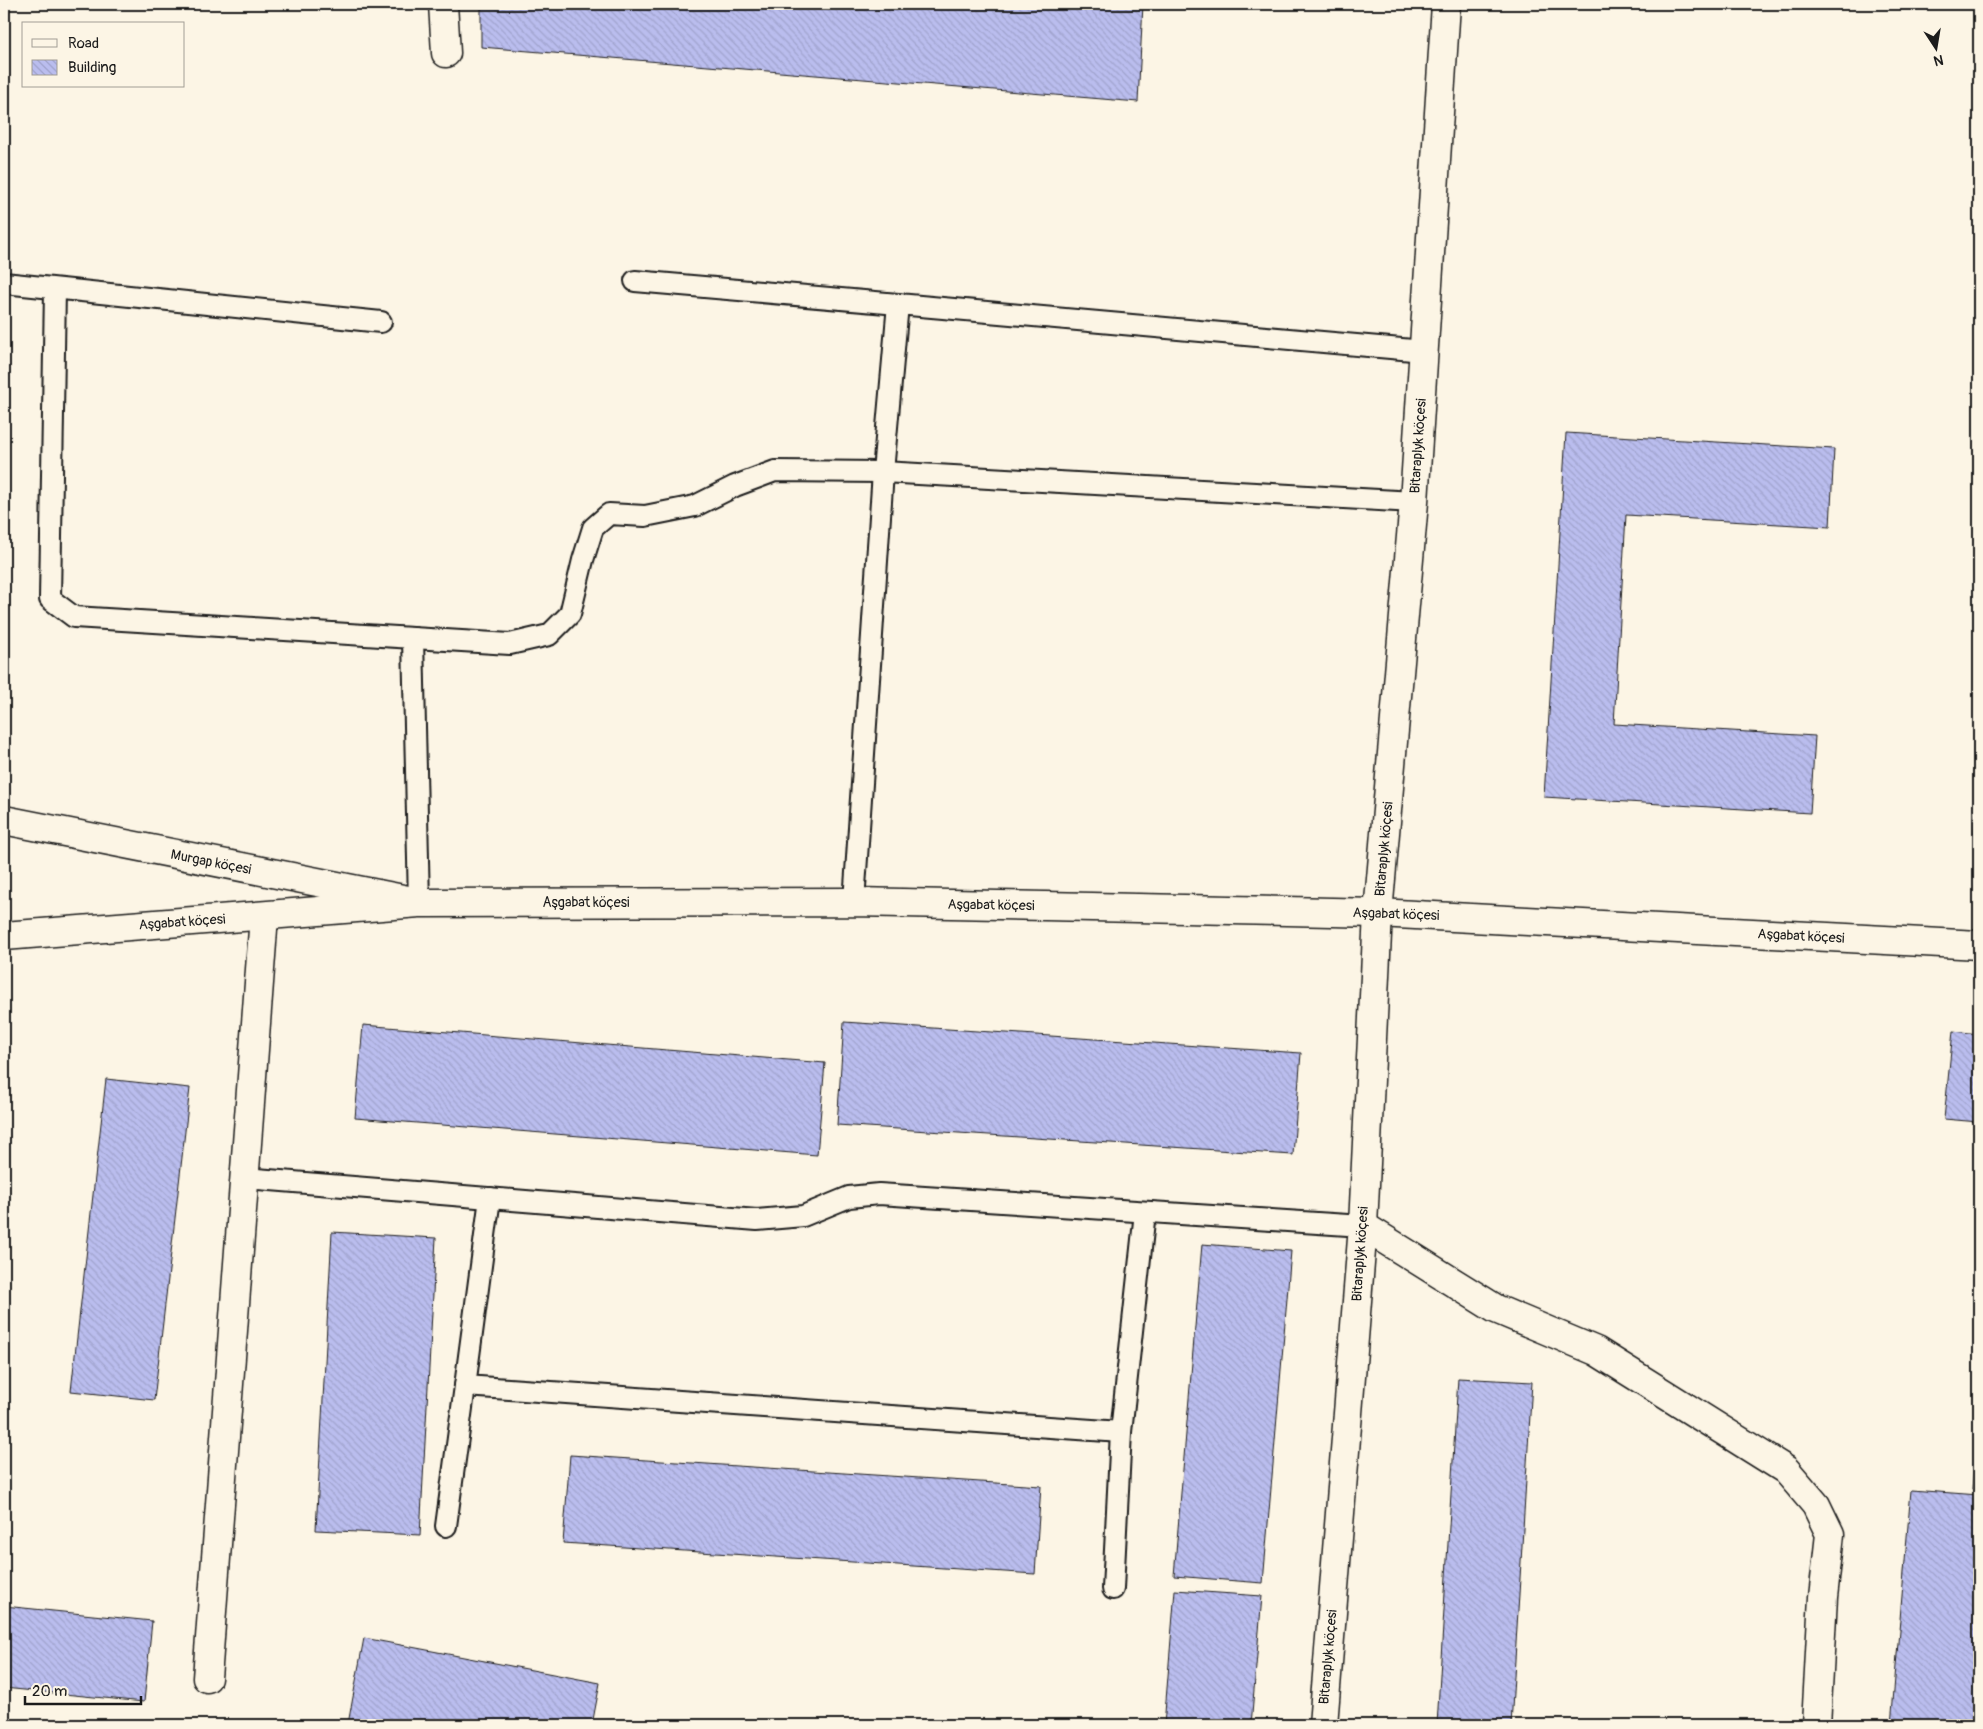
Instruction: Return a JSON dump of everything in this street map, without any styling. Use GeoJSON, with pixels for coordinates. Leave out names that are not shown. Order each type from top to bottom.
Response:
{"type":"FeatureCollection","features":[{"type":"Feature","properties":{"kind":"street"},"geometry":{"type":"LineString","coordinates":[[443,4],[446,53]]}},
{"type":"Feature","properties":{"kind":"street","name":"Bitaraplyk köçesi"},"geometry":{"type":"LineString","coordinates":[[1323,1725],[1363,1226],[1378,913],[1414,502],[1446,4]]}},
{"type":"Feature","properties":{"kind":"street","name":"Murgap köçesi"},"geometry":{"type":"LineString","coordinates":[[4,820],[419,903]]}},
{"type":"Feature","properties":{"kind":"street","name":"Aşgabat köçesi"},"geometry":{"type":"LineString","coordinates":[[4,936],[419,903],[854,902],[1378,913],[1979,945]]}},
{"type":"Feature","properties":{"kind":"street"},"geometry":{"type":"LineString","coordinates":[[207,1678],[264,916]]}},
{"type":"Feature","properties":{"kind":"street"},"geometry":{"type":"LineString","coordinates":[[1363,1226],[1496,1309],[1596,1351],[1786,1470],[1816,1505],[1830,1534],[1823,1598],[1816,1725]]}},
{"type":"Feature","properties":{"kind":"lane"},"geometry":{"type":"LineString","coordinates":[[635,281],[1424,351]]}},
{"type":"Feature","properties":{"kind":"lane"},"geometry":{"type":"LineString","coordinates":[[4,283],[382,322]]}},
{"type":"Feature","properties":{"kind":"lane"},"geometry":{"type":"LineString","coordinates":[[55,289],[50,599],[74,617],[510,644],[550,635],[570,614],[593,528],[609,514],[645,516],[695,506],[735,486],[775,471],[884,472],[1414,502]]}},
{"type":"Feature","properties":{"kind":"lane"},"geometry":{"type":"LineString","coordinates":[[854,902],[884,472],[898,304]]}},
{"type":"Feature","properties":{"kind":"lane"},"geometry":{"type":"LineString","coordinates":[[414,638],[419,903]]}},
{"type":"Feature","properties":{"kind":"lane"},"geometry":{"type":"LineString","coordinates":[[244,1178],[757,1220],[803,1216],[849,1198],[879,1194],[1363,1226]]}},
{"type":"Feature","properties":{"kind":"lane"},"geometry":{"type":"LineString","coordinates":[[446,1526],[490,1198]]}},
{"type":"Feature","properties":{"kind":"lane"},"geometry":{"type":"LineString","coordinates":[[1113,1589],[1121,1432],[1145,1212]]}},
{"type":"Feature","properties":{"kind":"lane"},"geometry":{"type":"LineString","coordinates":[[465,1386],[1121,1432]]}},
{"type":"Feature","properties":{"kind":"building"},"geometry":{"type":"Polygon","coordinates":[[[481,4],[1143,4],[1138,102],[481,47],[481,4]]]}},
{"type":"Feature","properties":{"kind":"building"},"geometry":{"type":"Polygon","coordinates":[[[1566,433],[1834,449],[1830,527],[1626,515],[1614,724],[1815,736],[1810,813],[1544,797],[1566,433]]]}},
{"type":"Feature","properties":{"kind":"building"},"geometry":{"type":"Polygon","coordinates":[[[1979,769],[1979,834],[1974,833],[1979,769]]]}},
{"type":"Feature","properties":{"kind":"building"},"geometry":{"type":"Polygon","coordinates":[[[844,1022],[1301,1053],[1293,1155],[837,1125],[844,1022]]]}},
{"type":"Feature","properties":{"kind":"building"},"geometry":{"type":"Polygon","coordinates":[[[363,1025],[825,1063],[817,1155],[355,1118],[363,1025]]]}},
{"type":"Feature","properties":{"kind":"building"},"geometry":{"type":"Polygon","coordinates":[[[1953,1031],[1979,1034],[1979,1122],[1944,1119],[1953,1031]]]}},
{"type":"Feature","properties":{"kind":"building"},"geometry":{"type":"Polygon","coordinates":[[[106,1079],[190,1088],[154,1400],[71,1391],[106,1079]]]}},
{"type":"Feature","properties":{"kind":"building"},"geometry":{"type":"Polygon","coordinates":[[[332,1232],[436,1238],[420,1535],[316,1530],[332,1232]]]}},
{"type":"Feature","properties":{"kind":"building"},"geometry":{"type":"Polygon","coordinates":[[[1202,1244],[1291,1251],[1263,1583],[1174,1576],[1202,1244]]]}},
{"type":"Feature","properties":{"kind":"building"},"geometry":{"type":"Polygon","coordinates":[[[1458,1378],[1532,1382],[1511,1725],[1437,1725],[1458,1378]]]}},
{"type":"Feature","properties":{"kind":"building"},"geometry":{"type":"Polygon","coordinates":[[[1979,1414],[1979,1489],[1972,1489],[1979,1414]]]}},
{"type":"Feature","properties":{"kind":"building"},"geometry":{"type":"Polygon","coordinates":[[[570,1455],[1041,1486],[1035,1574],[563,1543],[570,1455]]]}},
{"type":"Feature","properties":{"kind":"building"},"geometry":{"type":"Polygon","coordinates":[[[1911,1490],[1979,1495],[1979,1700],[1977,1725],[1891,1725],[1911,1490]]]}},
{"type":"Feature","properties":{"kind":"building"},"geometry":{"type":"Polygon","coordinates":[[[1175,1590],[1262,1596],[1251,1725],[1164,1725],[1175,1590]]]}},
{"type":"Feature","properties":{"kind":"building"},"geometry":{"type":"Polygon","coordinates":[[[4,1606],[152,1621],[144,1702],[4,1688],[4,1606]]]}},
{"type":"Feature","properties":{"kind":"building"},"geometry":{"type":"Polygon","coordinates":[[[364,1638],[600,1683],[592,1725],[348,1724],[364,1638]]]}}]}
